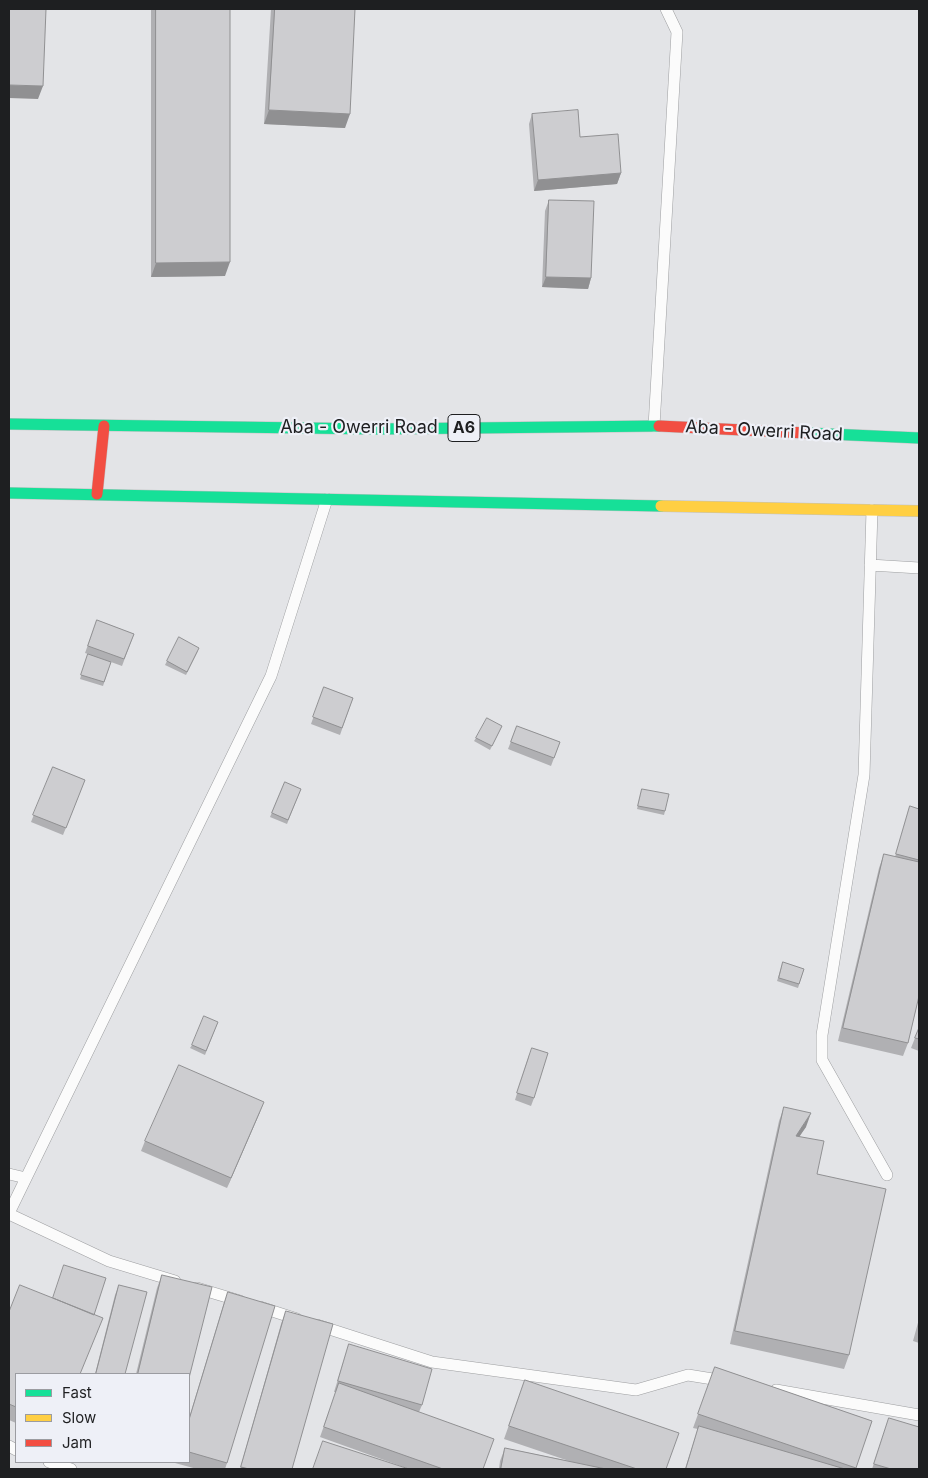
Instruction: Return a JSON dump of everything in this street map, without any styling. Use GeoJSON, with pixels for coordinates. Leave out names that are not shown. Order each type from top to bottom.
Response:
{"type":"FeatureCollection","features":[{"type":"Feature","properties":{"kind":"highway","name":"Aba - Owerri Road"},"geometry":{"type":"LineString","coordinates":[[9,424],[378,429],[654,426],[919,438]]}},
{"type":"Feature","properties":{"kind":"highway"},"geometry":{"type":"LineString","coordinates":[[97,494],[104,426]]}},
{"type":"Feature","properties":{"kind":"highway"},"geometry":{"type":"LineString","coordinates":[[9,493],[919,511]]}},
{"type":"Feature","properties":{"kind":"lane"},"geometry":{"type":"LineString","coordinates":[[654,426],[676,32],[666,9]]}},
{"type":"Feature","properties":{"kind":"lane"},"geometry":{"type":"LineString","coordinates":[[327,499],[271,676],[9,1214],[109,1261],[432,1362],[636,1390],[688,1374],[736,1383]]}},
{"type":"Feature","properties":{"kind":"lane"},"geometry":{"type":"LineString","coordinates":[[872,510],[864,774],[822,1035],[822,1060],[886,1175]]}},
{"type":"Feature","properties":{"kind":"lane"},"geometry":{"type":"LineString","coordinates":[[870,565],[919,568]]}},
{"type":"Feature","properties":{"kind":"lane"},"geometry":{"type":"LineString","coordinates":[[9,1174],[26,1178]]}},
{"type":"Feature","properties":{"kind":"lane"},"geometry":{"type":"LineString","coordinates":[[765,1388],[919,1415]]}},
{"type":"Feature","properties":{"kind":"lane"},"geometry":{"type":"LineString","coordinates":[[52,1463],[71,1469]]}},
{"type":"Feature","properties":{"kind":"building"},"geometry":{"type":"Polygon","coordinates":[[[9,9],[46,9],[43,86],[9,85],[9,9]]]}},
{"type":"Feature","properties":{"kind":"building"},"geometry":{"type":"Polygon","coordinates":[[[156,9],[230,9],[230,262],[156,263],[156,9]]]}},
{"type":"Feature","properties":{"kind":"building"},"geometry":{"type":"Polygon","coordinates":[[[275,9],[355,9],[350,114],[269,110],[275,9]]]}},
{"type":"Feature","properties":{"kind":"building"},"geometry":{"type":"Polygon","coordinates":[[[578,110],[580,137],[618,134],[621,173],[538,180],[532,114],[578,110]]]}},
{"type":"Feature","properties":{"kind":"building"},"geometry":{"type":"Polygon","coordinates":[[[549,200],[594,201],[591,278],[546,277],[549,200]]]}},
{"type":"Feature","properties":{"kind":"building"},"geometry":{"type":"Polygon","coordinates":[[[97,620],[134,634],[124,659],[88,646],[97,620]]]}},
{"type":"Feature","properties":{"kind":"building"},"geometry":{"type":"Polygon","coordinates":[[[179,637],[199,648],[187,672],[167,661],[179,637]]]}},
{"type":"Feature","properties":{"kind":"building"},"geometry":{"type":"Polygon","coordinates":[[[88,654],[111,662],[104,682],[81,675],[88,654]]]}},
{"type":"Feature","properties":{"kind":"building"},"geometry":{"type":"Polygon","coordinates":[[[324,687],[353,698],[342,728],[313,717],[324,687]]]}},
{"type":"Feature","properties":{"kind":"building"},"geometry":{"type":"Polygon","coordinates":[[[487,718],[502,726],[492,746],[476,738],[487,718]]]}},
{"type":"Feature","properties":{"kind":"building"},"geometry":{"type":"Polygon","coordinates":[[[517,726],[560,742],[554,758],[511,742],[517,726]]]}},
{"type":"Feature","properties":{"kind":"building"},"geometry":{"type":"Polygon","coordinates":[[[53,767],[85,780],[66,828],[33,815],[53,767]]]}},
{"type":"Feature","properties":{"kind":"building"},"geometry":{"type":"Polygon","coordinates":[[[285,782],[301,789],[288,820],[272,813],[285,782]]]}},
{"type":"Feature","properties":{"kind":"building"},"geometry":{"type":"Polygon","coordinates":[[[642,789],[669,794],[665,811],[638,806],[642,789]]]}},
{"type":"Feature","properties":{"kind":"building"},"geometry":{"type":"Polygon","coordinates":[[[910,806],[919,809],[919,860],[896,854],[910,806]]]}},
{"type":"Feature","properties":{"kind":"building"},"geometry":{"type":"Polygon","coordinates":[[[884,854],[919,862],[919,996],[908,1043],[843,1028],[884,854]]]}},
{"type":"Feature","properties":{"kind":"building"},"geometry":{"type":"Polygon","coordinates":[[[783,962],[804,969],[799,984],[779,978],[783,962]]]}},
{"type":"Feature","properties":{"kind":"building"},"geometry":{"type":"Polygon","coordinates":[[[204,1016],[218,1022],[206,1051],[192,1045],[204,1016]]]}},
{"type":"Feature","properties":{"kind":"building"},"geometry":{"type":"Polygon","coordinates":[[[919,1028],[919,1039],[915,1038],[919,1028]]]}},
{"type":"Feature","properties":{"kind":"building"},"geometry":{"type":"Polygon","coordinates":[[[532,1048],[548,1053],[534,1098],[517,1093],[532,1048]]]}},
{"type":"Feature","properties":{"kind":"building"},"geometry":{"type":"Polygon","coordinates":[[[179,1065],[264,1102],[231,1178],[145,1141],[179,1065]]]}},
{"type":"Feature","properties":{"kind":"building"},"geometry":{"type":"Polygon","coordinates":[[[784,1107],[811,1113],[796,1136],[824,1141],[817,1174],[886,1189],[849,1355],[735,1331],[784,1107]]]}},
{"type":"Feature","properties":{"kind":"building"},"geometry":{"type":"Polygon","coordinates":[[[64,1265],[106,1278],[94,1315],[53,1298],[64,1265]]]}},
{"type":"Feature","properties":{"kind":"building"},"geometry":{"type":"Polygon","coordinates":[[[162,1275],[212,1287],[190,1374],[138,1373],[162,1275]]]}},
{"type":"Feature","properties":{"kind":"building"},"geometry":{"type":"Polygon","coordinates":[[[20,1285],[103,1318],[80,1373],[15,1373],[15,1407],[9,1404],[9,1312],[20,1285]]]}},
{"type":"Feature","properties":{"kind":"building"},"geometry":{"type":"Polygon","coordinates":[[[119,1285],[147,1292],[125,1373],[96,1373],[119,1285]]]}},
{"type":"Feature","properties":{"kind":"building"},"geometry":{"type":"Polygon","coordinates":[[[228,1292],[275,1306],[227,1463],[190,1452],[190,1417],[228,1292]]]}},
{"type":"Feature","properties":{"kind":"building"},"geometry":{"type":"Polygon","coordinates":[[[286,1311],[333,1324],[292,1469],[249,1469],[241,1467],[286,1311]]]}},
{"type":"Feature","properties":{"kind":"building"},"geometry":{"type":"Polygon","coordinates":[[[349,1344],[432,1369],[422,1405],[338,1381],[349,1344]]]}},
{"type":"Feature","properties":{"kind":"building"},"geometry":{"type":"Polygon","coordinates":[[[715,1367],[872,1421],[856,1468],[698,1414],[715,1367]]]}},
{"type":"Feature","properties":{"kind":"building"},"geometry":{"type":"Polygon","coordinates":[[[525,1380],[679,1433],[666,1469],[637,1469],[509,1426],[525,1380]]]}},
{"type":"Feature","properties":{"kind":"building"},"geometry":{"type":"Polygon","coordinates":[[[339,1383],[494,1439],[483,1469],[443,1469],[324,1427],[339,1383]]]}},
{"type":"Feature","properties":{"kind":"building"},"geometry":{"type":"Polygon","coordinates":[[[889,1418],[919,1427],[919,1469],[891,1469],[874,1464],[889,1418]]]}},
{"type":"Feature","properties":{"kind":"building"},"geometry":{"type":"Polygon","coordinates":[[[699,1426],[845,1469],[686,1469],[699,1426]]]}},
{"type":"Feature","properties":{"kind":"building"},"geometry":{"type":"Polygon","coordinates":[[[323,1441],[409,1469],[313,1469],[323,1441]]]}},
{"type":"Feature","properties":{"kind":"building"},"geometry":{"type":"Polygon","coordinates":[[[505,1448],[606,1469],[501,1469],[505,1448]]]}},
{"type":"Feature","properties":{"kind":"traffic: fast"},"geometry":{"type":"LineString","coordinates":[[9,424],[378,429],[659,426]]}},
{"type":"Feature","properties":{"kind":"traffic: fast"},"geometry":{"type":"LineString","coordinates":[[806,433],[919,438]]}},
{"type":"Feature","properties":{"kind":"traffic: fast"},"geometry":{"type":"LineString","coordinates":[[9,493],[661,506]]}},
{"type":"Feature","properties":{"kind":"traffic: slow"},"geometry":{"type":"LineString","coordinates":[[661,506],[919,511]]}},
{"type":"Feature","properties":{"kind":"traffic: jam"},"geometry":{"type":"LineString","coordinates":[[97,494],[104,426]]}},
{"type":"Feature","properties":{"kind":"traffic: jam"},"geometry":{"type":"LineString","coordinates":[[659,426],[806,433]]}}]}
